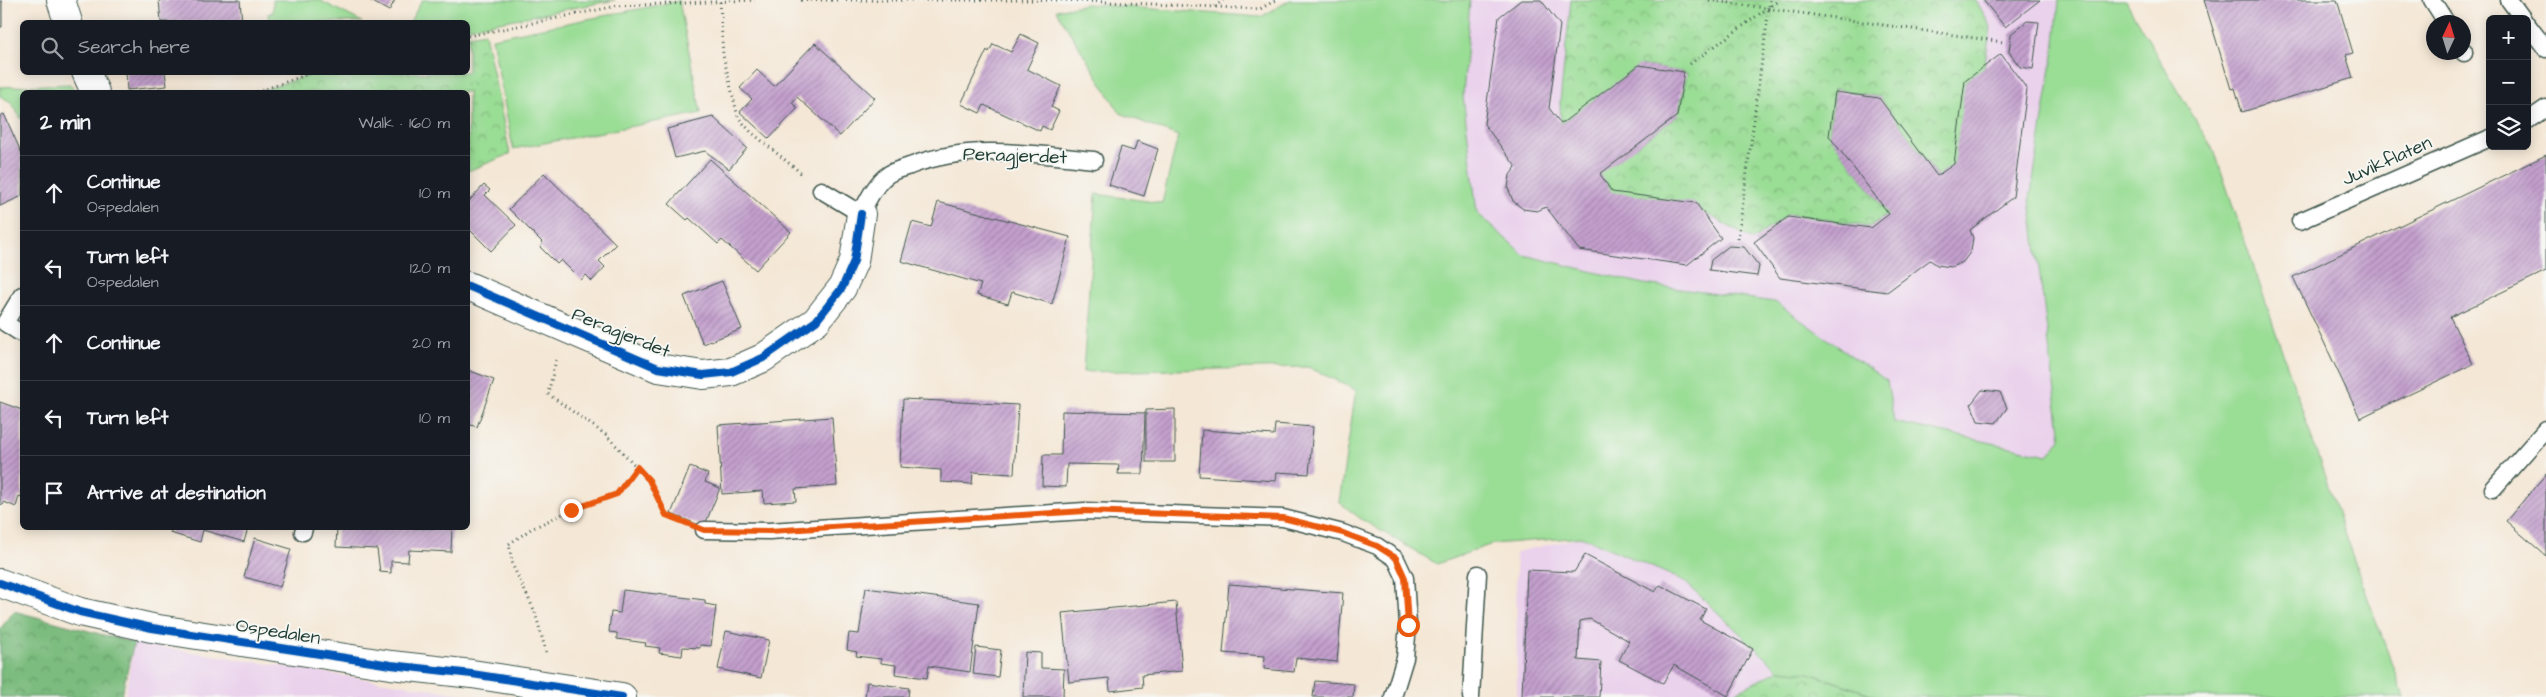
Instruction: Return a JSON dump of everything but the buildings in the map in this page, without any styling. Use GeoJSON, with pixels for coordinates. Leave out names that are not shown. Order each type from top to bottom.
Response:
{"type":"FeatureCollection","features":[{"type":"Feature","properties":{"kind":"street"},"geometry":{"type":"LineString","coordinates":[[61,0],[67,20]]}},
{"type":"Feature","properties":{"kind":"street"},"geometry":{"type":"LineString","coordinates":[[87,75],[94,90]]}},
{"type":"Feature","properties":{"kind":"street","name":"Peragjerdet"},"geometry":{"type":"LineString","coordinates":[[470,287],[658,368],[703,375],[731,372],[763,358],[816,321],[842,288],[854,261],[861,214]]}},
{"type":"Feature","properties":{"kind":"street","name":"Ospedalen"},"geometry":{"type":"LineString","coordinates":[[0,583],[80,612],[152,628],[549,689],[622,697]]}},
{"type":"Feature","properties":{"kind":"lane"},"geometry":{"type":"LineString","coordinates":[[2432,0],[2442,15]]}},
{"type":"Feature","properties":{"kind":"lane"},"geometry":{"type":"LineString","coordinates":[[2509,0],[2520,15]]}},
{"type":"Feature","properties":{"kind":"lane"},"geometry":{"type":"LineString","coordinates":[[2531,29],[2546,49]]}},
{"type":"Feature","properties":{"kind":"lane"},"geometry":{"type":"LineString","coordinates":[[2531,118],[2546,108]]}},
{"type":"Feature","properties":{"kind":"lane","name":"Juvikflaten"},"geometry":{"type":"LineString","coordinates":[[2300,221],[2486,140]]}},
{"type":"Feature","properties":{"kind":"lane","name":"Peragjerdet"},"geometry":{"type":"LineString","coordinates":[[861,214],[869,197],[888,174],[920,162],[965,152],[1021,153],[1094,160]]}},
{"type":"Feature","properties":{"kind":"lane"},"geometry":{"type":"LineString","coordinates":[[821,190],[861,214]]}},
{"type":"Feature","properties":{"kind":"lane"},"geometry":{"type":"LineString","coordinates":[[20,298],[2,324],[20,333]]}},
{"type":"Feature","properties":{"kind":"lane"},"geometry":{"type":"LineString","coordinates":[[2493,488],[2546,429]]}},
{"type":"Feature","properties":{"kind":"lane"},"geometry":{"type":"LineString","coordinates":[[704,530],[769,531],[1085,511],[1283,518],[1343,533],[1377,546],[1396,558],[1405,578],[1408,625],[1405,658],[1393,697]]}},
{"type":"Feature","properties":{"kind":"lane"},"geometry":{"type":"LineString","coordinates":[[1471,697],[1478,574]]}},
{"type":"Feature","properties":{"kind":"path"},"geometry":{"type":"LineString","coordinates":[[470,36],[617,6],[755,0]]}},
{"type":"Feature","properties":{"kind":"path"},"geometry":{"type":"LineString","coordinates":[[801,0],[1061,0],[1260,9],[1276,0]]}},
{"type":"Feature","properties":{"kind":"path"},"geometry":{"type":"LineString","coordinates":[[1214,7],[1223,0]]}},
{"type":"Feature","properties":{"kind":"path"},"geometry":{"type":"LineString","coordinates":[[1709,0],[2003,42]]}},
{"type":"Feature","properties":{"kind":"path"},"geometry":{"type":"LineString","coordinates":[[1738,239],[1770,0]]}},
{"type":"Feature","properties":{"kind":"path"},"geometry":{"type":"LineString","coordinates":[[1690,64],[1780,0]]}},
{"type":"Feature","properties":{"kind":"path"},"geometry":{"type":"LineString","coordinates":[[720,2],[723,54],[738,117],[751,132],[821,190]]}},
{"type":"Feature","properties":{"kind":"path"},"geometry":{"type":"LineString","coordinates":[[264,90],[306,75]]}},
{"type":"Feature","properties":{"kind":"path"},"geometry":{"type":"LineString","coordinates":[[563,327],[548,394],[606,435],[649,480],[666,515],[704,530]]}},
{"type":"Feature","properties":{"kind":"path"},"geometry":{"type":"LineString","coordinates":[[549,689],[550,666],[535,612],[513,566],[509,544],[531,529],[571,510],[617,494],[637,467]]}},
{"type":"Feature","properties":{"kind":"shaded area"},"geometry":{"type":"Polygon","coordinates":[[[1470,0],[2059,0],[2055,43],[2030,199],[2061,439],[2049,455],[1894,422],[1887,381],[1644,284],[1524,255],[1477,213],[1463,96],[1470,0]]]}},
{"type":"Feature","properties":{"kind":"shaded area"},"geometry":{"type":"Polygon","coordinates":[[[1583,537],[1684,581],[1779,670],[1726,697],[1517,697],[1516,552],[1583,537]]]}},
{"type":"Feature","properties":{"kind":"shaded area"},"geometry":{"type":"Polygon","coordinates":[[[134,643],[482,697],[125,697],[134,643]]]}},
{"type":"Feature","properties":{"kind":"green space"},"geometry":{"type":"Polygon","coordinates":[[[273,0],[319,0],[358,20],[269,20],[268,14],[273,12],[273,0]]]}},
{"type":"Feature","properties":{"kind":"green space"},"geometry":{"type":"Polygon","coordinates":[[[422,0],[615,0],[470,28],[470,20],[411,20],[422,0]]]}},
{"type":"Feature","properties":{"kind":"green space"},"geometry":{"type":"Polygon","coordinates":[[[1290,0],[1470,0],[1463,96],[1477,213],[1524,255],[1644,284],[1775,302],[1887,381],[1894,422],[2048,455],[2061,439],[2030,199],[2055,43],[2059,0],[2125,0],[2215,153],[2344,533],[2404,697],[1880,697],[1809,673],[1779,670],[1684,581],[1583,537],[1492,544],[1437,564],[1361,519],[1339,502],[1356,390],[1308,367],[1083,372],[1096,194],[1162,203],[1178,136],[1120,113],[1056,10],[1087,4],[1261,17],[1290,0]]]}},
{"type":"Feature","properties":{"kind":"green space"},"geometry":{"type":"Polygon","coordinates":[[[1571,0],[1976,0],[1991,27],[1983,73],[1957,165],[1938,177],[1880,97],[1835,89],[1829,135],[1888,214],[1870,226],[1788,214],[1753,240],[1691,205],[1610,193],[1598,174],[1678,116],[1687,73],[1641,65],[1561,124],[1560,102],[1571,0]]]}},
{"type":"Feature","properties":{"kind":"green space"},"geometry":{"type":"Polygon","coordinates":[[[679,1],[701,113],[513,149],[492,38],[679,1]]]}},
{"type":"Feature","properties":{"kind":"green space"},"geometry":{"type":"Polygon","coordinates":[[[485,33],[510,154],[470,170],[470,90],[263,90],[309,75],[470,75],[470,36],[485,33]]]}},
{"type":"Feature","properties":{"kind":"green space"},"geometry":{"type":"Polygon","coordinates":[[[70,84],[74,90],[20,90],[20,117],[11,102],[0,96],[0,87],[70,84]]]}},
{"type":"Feature","properties":{"kind":"green space"},"geometry":{"type":"Polygon","coordinates":[[[14,611],[134,643],[121,697],[0,697],[0,629],[14,611]]]}},
{"type":"Feature","properties":{"kind":"green space"},"geometry":{"type":"Polygon","coordinates":[[[1779,670],[1809,673],[1878,697],[1726,697],[1779,670]]]}},
{"type":"Feature","properties":{"kind":"cycle path"},"geometry":{"type":"LineString","coordinates":[[470,287],[658,368],[703,375],[731,372],[763,358],[816,321],[842,288],[854,261],[861,214]]}},
{"type":"Feature","properties":{"kind":"cycle path"},"geometry":{"type":"LineString","coordinates":[[0,583],[80,612],[152,628],[391,665],[472,674],[622,697]]}},
{"type":"Feature","properties":{"kind":"route"},"geometry":{"type":"LineString","coordinates":[[571,510],[617,494],[637,467],[649,480],[666,515],[704,530],[769,531],[1085,511],[1283,518],[1343,533],[1377,546],[1396,558],[1405,578],[1408,600],[1408,625]]}}]}
